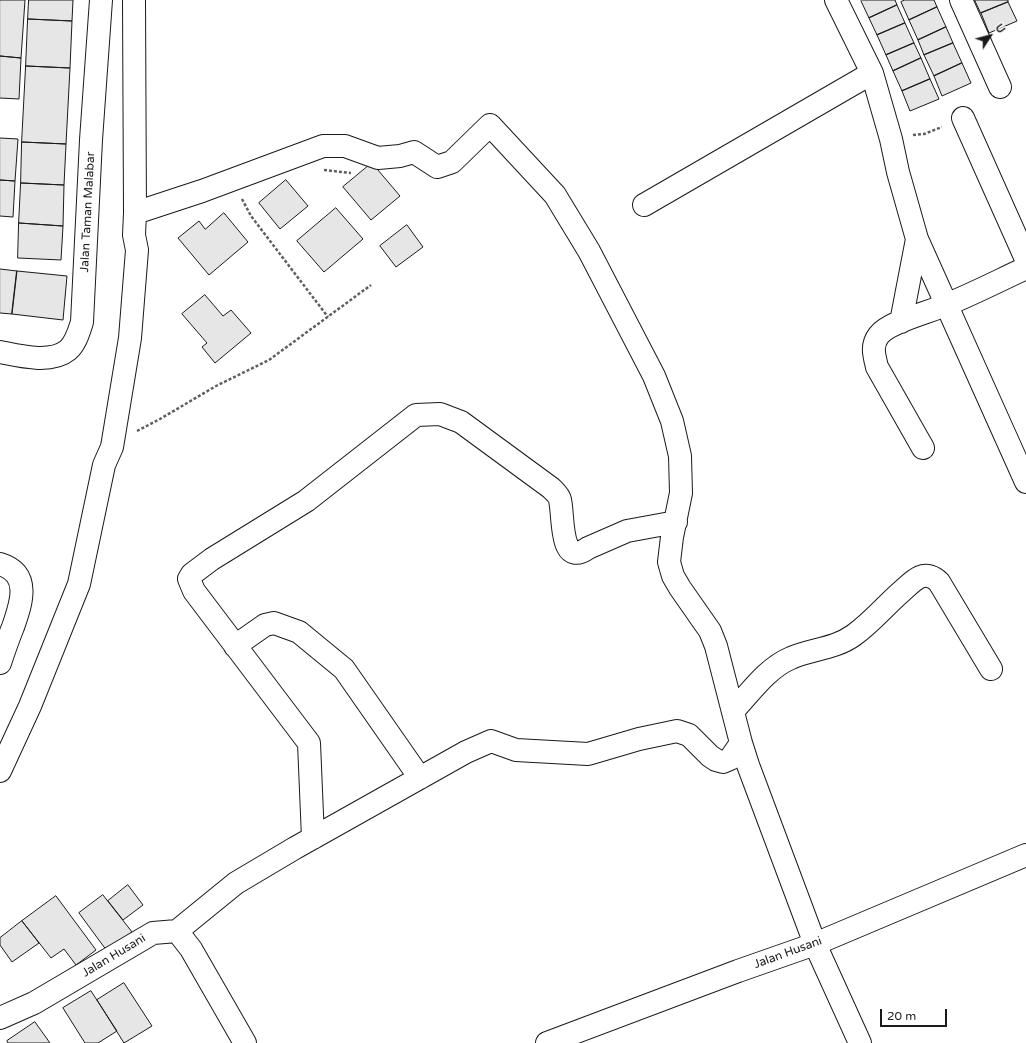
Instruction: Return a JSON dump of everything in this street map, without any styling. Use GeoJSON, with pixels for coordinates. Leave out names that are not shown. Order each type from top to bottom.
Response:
{"type":"FeatureCollection","features":[{"type":"Feature","properties":{"kind":"street","name":"Jalan Taman Malabar"},"geometry":{"type":"LineString","coordinates":[[0,352],[31,357],[46,358],[54,356],[67,350],[73,344],[82,322],[91,140],[102,0]]}},
{"type":"Feature","properties":{"kind":"street"},"geometry":{"type":"LineString","coordinates":[[0,771],[30,706],[79,584],[104,466],[112,447],[130,338],[137,262],[137,250],[134,235],[134,0]]}},
{"type":"Feature","properties":{"kind":"street"},"geometry":{"type":"LineString","coordinates":[[836,0],[872,73],[917,240],[1026,482]]}},
{"type":"Feature","properties":{"kind":"street"},"geometry":{"type":"LineString","coordinates":[[961,0],[1000,86]]}},
{"type":"Feature","properties":{"kind":"street"},"geometry":{"type":"LineString","coordinates":[[644,205],[872,73]]}},
{"type":"Feature","properties":{"kind":"street"},"geometry":{"type":"LineString","coordinates":[[963,118],[1026,259]]}},
{"type":"Feature","properties":{"kind":"street"},"geometry":{"type":"LineString","coordinates":[[135,213],[233,180],[323,146],[345,146],[378,158],[400,156],[414,152],[437,167],[452,162],[490,125],[555,195],[589,251],[654,376],[672,421],[680,456],[681,493],[672,537],[669,562],[673,576],[710,631],[716,646],[741,743],[815,944],[860,1043]]}},
{"type":"Feature","properties":{"kind":"street"},"geometry":{"type":"LineString","coordinates":[[901,322],[917,240]]}},
{"type":"Feature","properties":{"kind":"street"},"geometry":{"type":"LineString","coordinates":[[923,448],[877,367],[873,347],[879,335],[884,329],[947,305],[1026,268]]}},
{"type":"Feature","properties":{"kind":"street"},"geometry":{"type":"LineString","coordinates":[[313,838],[309,743],[194,591],[189,579],[190,575],[212,559],[306,501],[416,415],[440,414],[461,422],[551,488],[560,500],[566,544],[570,551],[576,553],[583,552],[588,548],[627,531],[676,522]]}},
{"type":"Feature","properties":{"kind":"street"},"geometry":{"type":"LineString","coordinates":[[0,564],[14,572],[20,580],[22,602],[0,663]]}},
{"type":"Feature","properties":{"kind":"street"},"geometry":{"type":"LineString","coordinates":[[733,711],[763,678],[782,662],[792,657],[840,643],[852,637],[864,628],[910,584],[921,576],[934,577],[939,582],[991,669]]}},
{"type":"Feature","properties":{"kind":"street"},"geometry":{"type":"LineString","coordinates":[[235,646],[265,625],[274,623],[299,632],[344,669],[420,778]]}},
{"type":"Feature","properties":{"kind":"street"},"geometry":{"type":"LineString","coordinates":[[245,1043],[191,949],[178,931],[236,884],[313,838],[466,752],[491,741],[516,750],[588,754],[639,739],[677,731],[688,736],[710,756],[723,762],[730,759],[741,743]]}},
{"type":"Feature","properties":{"kind":"street","name":"Jalan Husani"},"geometry":{"type":"LineString","coordinates":[[547,1043],[738,971],[815,944],[1026,855]]}},
{"type":"Feature","properties":{"kind":"street","name":"Jalan Husani"},"geometry":{"type":"LineString","coordinates":[[0,1018],[34,1003],[153,933],[178,931]]}},
{"type":"Feature","properties":{"kind":"path"},"geometry":{"type":"LineString","coordinates":[[233,180],[251,216],[328,317]]}},
{"type":"Feature","properties":{"kind":"path"},"geometry":{"type":"LineString","coordinates":[[112,447],[128,436],[160,420],[216,386],[269,360],[371,285]]}},
{"type":"Feature","properties":{"kind":"building"},"geometry":{"type":"Polygon","coordinates":[[[0,0],[25,0],[21,58],[0,56],[0,0]]]}},
{"type":"Feature","properties":{"kind":"building"},"geometry":{"type":"Polygon","coordinates":[[[29,0],[73,0],[72,21],[28,19],[29,0]]]}},
{"type":"Feature","properties":{"kind":"building"},"geometry":{"type":"Polygon","coordinates":[[[895,0],[897,5],[869,18],[861,1],[895,0]]]}},
{"type":"Feature","properties":{"kind":"building"},"geometry":{"type":"Polygon","coordinates":[[[905,0],[934,0],[937,7],[909,20],[901,2],[905,0]]]}},
{"type":"Feature","properties":{"kind":"building"},"geometry":{"type":"Polygon","coordinates":[[[975,0],[1008,0],[1008,2],[981,13],[975,0]]]}},
{"type":"Feature","properties":{"kind":"building"},"geometry":{"type":"Polygon","coordinates":[[[1008,2],[1017,21],[989,33],[981,13],[1008,2]]]}},
{"type":"Feature","properties":{"kind":"building"},"geometry":{"type":"Polygon","coordinates":[[[897,5],[905,23],[877,35],[869,18],[897,5]]]}},
{"type":"Feature","properties":{"kind":"building"},"geometry":{"type":"Polygon","coordinates":[[[937,7],[946,27],[918,40],[909,20],[937,7]]]}},
{"type":"Feature","properties":{"kind":"building"},"geometry":{"type":"Polygon","coordinates":[[[28,19],[72,21],[70,68],[26,66],[28,19]]]}},
{"type":"Feature","properties":{"kind":"building"},"geometry":{"type":"Polygon","coordinates":[[[905,23],[914,43],[886,55],[877,35],[905,23]]]}},
{"type":"Feature","properties":{"kind":"building"},"geometry":{"type":"Polygon","coordinates":[[[946,27],[953,43],[924,55],[918,40],[946,27]]]}},
{"type":"Feature","properties":{"kind":"building"},"geometry":{"type":"Polygon","coordinates":[[[914,43],[921,58],[893,71],[886,55],[914,43]]]}},
{"type":"Feature","properties":{"kind":"building"},"geometry":{"type":"Polygon","coordinates":[[[953,43],[962,63],[934,76],[924,55],[953,43]]]}},
{"type":"Feature","properties":{"kind":"building"},"geometry":{"type":"Polygon","coordinates":[[[0,56],[21,58],[19,99],[0,98],[0,56]]]}},
{"type":"Feature","properties":{"kind":"building"},"geometry":{"type":"Polygon","coordinates":[[[921,58],[930,79],[902,91],[893,71],[921,58]]]}},
{"type":"Feature","properties":{"kind":"building"},"geometry":{"type":"Polygon","coordinates":[[[962,63],[971,83],[942,96],[934,76],[962,63]]]}},
{"type":"Feature","properties":{"kind":"building"},"geometry":{"type":"Polygon","coordinates":[[[26,66],[70,68],[66,144],[22,142],[26,66]]]}},
{"type":"Feature","properties":{"kind":"building"},"geometry":{"type":"Polygon","coordinates":[[[930,79],[939,99],[910,111],[902,91],[930,79]]]}},
{"type":"Feature","properties":{"kind":"building"},"geometry":{"type":"Polygon","coordinates":[[[0,138],[18,139],[15,181],[0,180],[0,138]]]}},
{"type":"Feature","properties":{"kind":"building"},"geometry":{"type":"Polygon","coordinates":[[[22,142],[66,144],[64,185],[21,183],[22,142]]]}},
{"type":"Feature","properties":{"kind":"building"},"geometry":{"type":"Polygon","coordinates":[[[372,163],[400,196],[371,220],[343,187],[372,163]]]}},
{"type":"Feature","properties":{"kind":"building"},"geometry":{"type":"Polygon","coordinates":[[[0,180],[15,181],[13,217],[0,216],[0,180]]]}},
{"type":"Feature","properties":{"kind":"building"},"geometry":{"type":"Polygon","coordinates":[[[286,180],[308,206],[280,229],[259,203],[286,180]]]}},
{"type":"Feature","properties":{"kind":"building"},"geometry":{"type":"Polygon","coordinates":[[[21,183],[64,185],[63,226],[19,223],[21,183]]]}},
{"type":"Feature","properties":{"kind":"building"},"geometry":{"type":"Polygon","coordinates":[[[336,208],[363,239],[324,272],[297,241],[336,208]]]}},
{"type":"Feature","properties":{"kind":"building"},"geometry":{"type":"Polygon","coordinates":[[[224,213],[248,242],[209,275],[178,238],[199,221],[205,229],[224,213]]]}},
{"type":"Feature","properties":{"kind":"building"},"geometry":{"type":"Polygon","coordinates":[[[19,223],[63,226],[61,260],[18,258],[19,223]]]}},
{"type":"Feature","properties":{"kind":"building"},"geometry":{"type":"Polygon","coordinates":[[[407,225],[423,247],[396,267],[380,246],[407,225]]]}},
{"type":"Feature","properties":{"kind":"building"},"geometry":{"type":"Polygon","coordinates":[[[0,269],[17,271],[12,314],[0,313],[0,269]]]}},
{"type":"Feature","properties":{"kind":"building"},"geometry":{"type":"Polygon","coordinates":[[[17,271],[67,276],[63,320],[12,314],[17,271]]]}},
{"type":"Feature","properties":{"kind":"building"},"geometry":{"type":"Polygon","coordinates":[[[205,295],[223,316],[231,310],[251,333],[215,363],[202,347],[207,343],[182,314],[205,295]]]}},
{"type":"Feature","properties":{"kind":"building"},"geometry":{"type":"Polygon","coordinates":[[[128,885],[143,905],[123,920],[108,901],[128,885]]]}},
{"type":"Feature","properties":{"kind":"building"},"geometry":{"type":"Polygon","coordinates":[[[103,895],[132,932],[107,951],[79,913],[103,895]]]}},
{"type":"Feature","properties":{"kind":"building"},"geometry":{"type":"Polygon","coordinates":[[[56,896],[96,950],[76,965],[64,949],[51,958],[22,921],[56,896]]]}},
{"type":"Feature","properties":{"kind":"building"},"geometry":{"type":"Polygon","coordinates":[[[22,921],[39,943],[12,962],[0,945],[0,938],[22,921]]]}},
{"type":"Feature","properties":{"kind":"building"},"geometry":{"type":"Polygon","coordinates":[[[124,983],[152,1026],[124,1043],[97,1000],[124,983]]]}},
{"type":"Feature","properties":{"kind":"building"},"geometry":{"type":"Polygon","coordinates":[[[91,991],[117,1031],[98,1043],[85,1043],[63,1008],[91,991]]]}},
{"type":"Feature","properties":{"kind":"building"},"geometry":{"type":"Polygon","coordinates":[[[35,1022],[50,1043],[8,1043],[7,1041],[35,1022]]]}}]}
